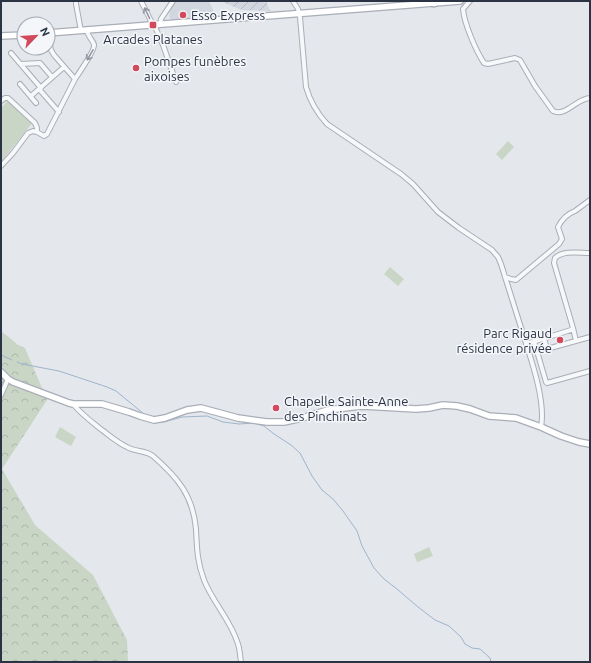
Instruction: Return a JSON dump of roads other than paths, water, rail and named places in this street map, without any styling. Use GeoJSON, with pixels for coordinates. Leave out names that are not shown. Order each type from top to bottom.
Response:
{"type":"FeatureCollection","features":[{"type":"Feature","properties":{"kind":"street"},"geometry":{"type":"LineString","coordinates":[[1,166],[28,133],[33,131],[44,136],[47,134],[75,79],[91,54],[94,43],[84,30],[76,1]]}},
{"type":"Feature","properties":{"kind":"street"},"geometry":{"type":"LineString","coordinates":[[141,1],[158,24]]}},
{"type":"Feature","properties":{"kind":"street"},"geometry":{"type":"LineString","coordinates":[[173,1],[158,24],[156,30],[176,82]]}},
{"type":"Feature","properties":{"kind":"street"},"geometry":{"type":"LineString","coordinates":[[293,1],[299,13],[301,22],[306,86],[320,117],[327,124],[402,174],[438,212],[492,250],[498,257],[536,378],[542,403],[543,419],[541,427]]}},
{"type":"Feature","properties":{"kind":"street"},"geometry":{"type":"LineString","coordinates":[[398,5],[424,1]]}},
{"type":"Feature","properties":{"kind":"street"},"geometry":{"type":"LineString","coordinates":[[56,32],[460,1]]}},
{"type":"Feature","properties":{"kind":"street"},"geometry":{"type":"LineString","coordinates":[[470,1],[463,9],[463,17],[478,55],[484,63],[488,64],[515,58],[520,60],[535,86],[556,113],[590,98]]}},
{"type":"Feature","properties":{"kind":"street"},"geometry":{"type":"LineString","coordinates":[[1,36],[16,35]]}},
{"type":"Feature","properties":{"kind":"street"},"geometry":{"type":"LineString","coordinates":[[11,53],[59,112]]}},
{"type":"Feature","properties":{"kind":"street"},"geometry":{"type":"LineString","coordinates":[[55,56],[75,79]]}},
{"type":"Feature","properties":{"kind":"street"},"geometry":{"type":"LineString","coordinates":[[21,64],[40,63],[52,77]]}},
{"type":"Feature","properties":{"kind":"street"},"geometry":{"type":"LineString","coordinates":[[31,96],[64,67]]}},
{"type":"Feature","properties":{"kind":"street"},"geometry":{"type":"LineString","coordinates":[[20,84],[36,103]]}},
{"type":"Feature","properties":{"kind":"street"},"geometry":{"type":"LineString","coordinates":[[1,101],[4,98],[8,98],[35,123],[37,132]]}},
{"type":"Feature","properties":{"kind":"street"},"geometry":{"type":"LineString","coordinates":[[505,277],[516,280],[559,244],[562,239],[558,227],[561,221],[590,200]]}},
{"type":"Feature","properties":{"kind":"street"},"geometry":{"type":"LineString","coordinates":[[576,341],[554,263],[555,258],[559,255],[567,253],[590,253]]}},
{"type":"Feature","properties":{"kind":"street"},"geometry":{"type":"LineString","coordinates":[[526,344],[571,330],[573,328]]}},
{"type":"Feature","properties":{"kind":"street"},"geometry":{"type":"LineString","coordinates":[[544,338],[547,349],[590,337]]}},
{"type":"Feature","properties":{"kind":"street"},"geometry":{"type":"LineString","coordinates":[[534,341],[547,383],[590,371]]}},
{"type":"Feature","properties":{"kind":"street"},"geometry":{"type":"LineString","coordinates":[[1,372],[13,382],[72,404],[102,404],[152,420],[165,418],[187,410],[201,408],[238,418],[266,422],[284,422],[328,410],[352,407],[363,406],[416,409],[457,406],[489,416],[516,418],[561,436],[590,444]]}},
{"type":"Feature","properties":{"kind":"street"},"geometry":{"type":"LineString","coordinates":[[1,395],[8,379]]}},
{"type":"Feature","properties":{"kind":"street"},"geometry":{"type":"LineString","coordinates":[[72,404],[82,414],[118,442],[133,450],[151,454],[180,483],[190,502],[193,513],[196,529],[197,556],[201,572],[207,587],[234,632],[239,644],[241,662]]}},
{"type":"Feature","properties":{"kind":"waterway"},"geometry":{"type":"LineString","coordinates":[[1,355],[12,360]]}},
{"type":"Feature","properties":{"kind":"waterway"},"geometry":{"type":"LineString","coordinates":[[17,362],[59,371],[107,387],[116,391],[144,414]]}},
{"type":"Feature","properties":{"kind":"waterway"},"geometry":{"type":"LineString","coordinates":[[156,422],[164,422],[182,417],[207,416],[223,422],[239,424],[254,423],[264,426],[291,445],[300,453],[312,476],[322,490],[333,499],[357,531],[362,546],[374,568],[384,579],[435,620],[449,626],[461,637],[465,644],[472,648],[480,649],[490,658],[491,662]]}},
{"type":"Feature","properties":{"kind":"place","name":"Esso Express"},"geometry":{"type":"Point","coordinates":[183,15]}},
{"type":"Feature","properties":{"kind":"place","name":"Arcades Platanes"},"geometry":{"type":"Point","coordinates":[153,25]}},
{"type":"Feature","properties":{"kind":"place","name":"Pompes funèbres aixoises"},"geometry":{"type":"Point","coordinates":[136,68]}},
{"type":"Feature","properties":{"kind":"place","name":"Parc Rigaud résidence privée"},"geometry":{"type":"Point","coordinates":[560,340]}},
{"type":"Feature","properties":{"kind":"place","name":"Chapelle Sainte-Anne des Pinchinats"},"geometry":{"type":"Point","coordinates":[276,408]}}]}
